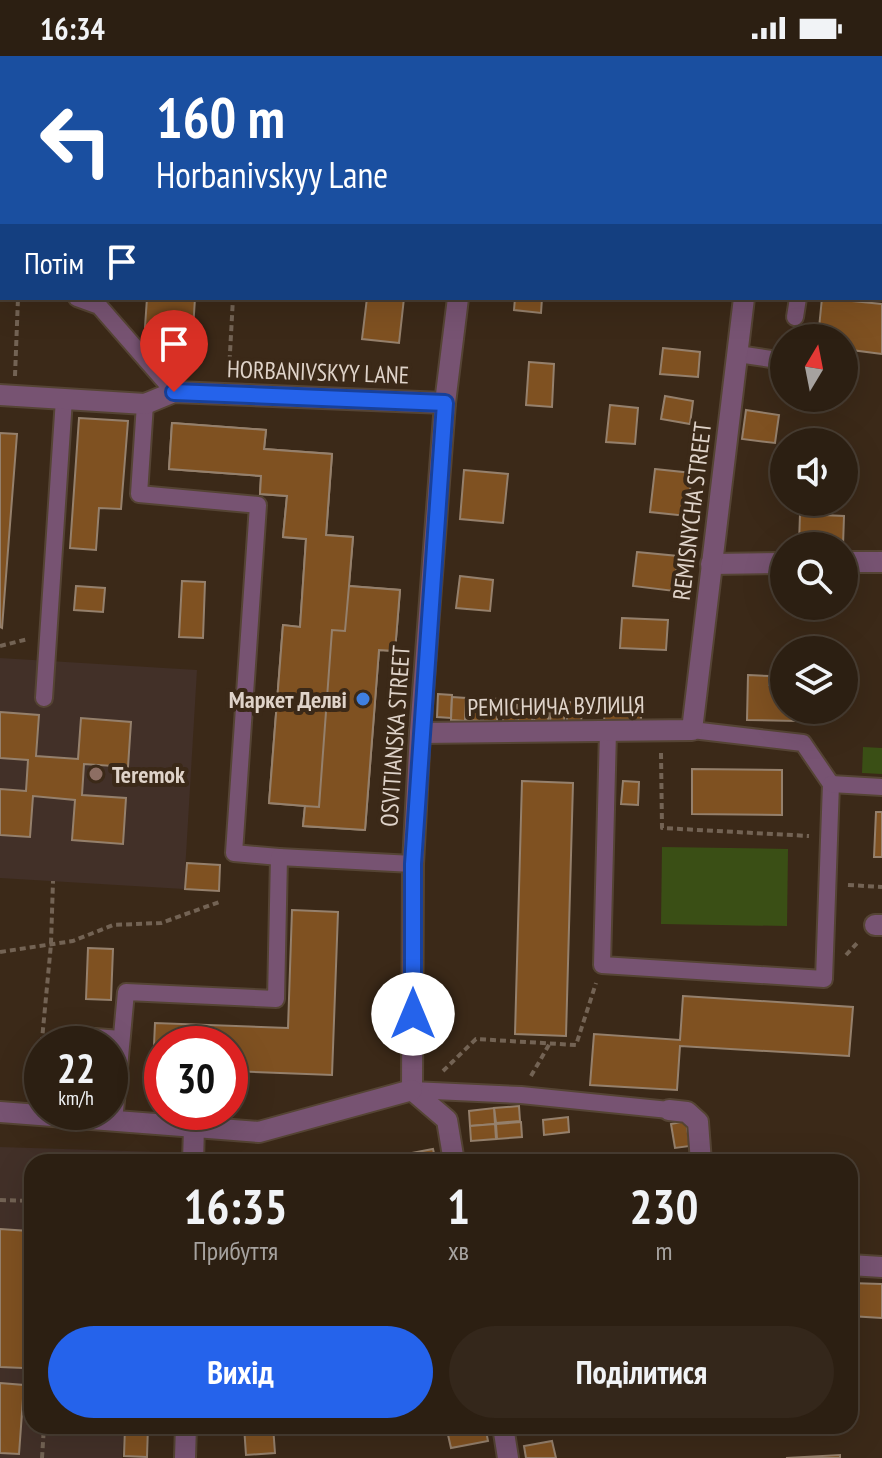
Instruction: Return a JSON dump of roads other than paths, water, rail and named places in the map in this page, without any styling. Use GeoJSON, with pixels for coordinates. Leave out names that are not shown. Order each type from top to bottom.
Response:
{"type":"FeatureCollection","features":[{"type":"Feature","properties":{"kind":"street","name":"OSVITIANSKA STREET"},"geometry":{"type":"LineString","coordinates":[[412,1082],[413,864],[420,733],[445,403],[458,300]]}},
{"type":"Feature","properties":{"kind":"street","name":"REMISNYCHA STREET"},"geometry":{"type":"LineString","coordinates":[[692,730],[744,300]]}},
{"type":"Feature","properties":{"kind":"street","name":"HORBANIVSKYY LANE"},"geometry":{"type":"LineString","coordinates":[[7,396],[145,404],[174,392],[445,403]]}},
{"type":"Feature","properties":{"kind":"street"},"geometry":{"type":"LineString","coordinates":[[858,562],[882,562]]}},
{"type":"Feature","properties":{"kind":"street"},"geometry":{"type":"LineString","coordinates":[[711,564],[770,563]]}},
{"type":"Feature","properties":{"kind":"street","name":"РЕМІСНИЧА ВУЛИЦЯ"},"geometry":{"type":"LineString","coordinates":[[420,733],[692,730]]}},
{"type":"Feature","properties":{"kind":"street"},"geometry":{"type":"LineString","coordinates":[[233,1130],[259,1132],[412,1082],[447,1120],[453,1154]]}},
{"type":"Feature","properties":{"kind":"street"},"geometry":{"type":"LineString","coordinates":[[669,1110],[687,1112],[698,1122],[700,1154]]}},
{"type":"Feature","properties":{"kind":"street"},"geometry":{"type":"LineString","coordinates":[[0,1112],[24,1114]]}},
{"type":"Feature","properties":{"kind":"street"},"geometry":{"type":"LineString","coordinates":[[193,1154],[194,1130]]}},
{"type":"Feature","properties":{"kind":"street"},"geometry":{"type":"LineString","coordinates":[[858,1266],[882,1267]]}},
{"type":"Feature","properties":{"kind":"street"},"geometry":{"type":"LineString","coordinates":[[185,1458],[186,1434]]}},
{"type":"Feature","properties":{"kind":"street"},"geometry":{"type":"LineString","coordinates":[[504,1434],[508,1458]]}},
{"type":"Feature","properties":{"kind":"lane"},"geometry":{"type":"LineString","coordinates":[[82,300],[99,306],[174,392]]}},
{"type":"Feature","properties":{"kind":"lane"},"geometry":{"type":"LineString","coordinates":[[795,317],[798,300]]}},
{"type":"Feature","properties":{"kind":"lane"},"geometry":{"type":"LineString","coordinates":[[738,354],[770,359]]}},
{"type":"Feature","properties":{"kind":"lane"},"geometry":{"type":"LineString","coordinates":[[44,698],[64,399]]}},
{"type":"Feature","properties":{"kind":"lane"},"geometry":{"type":"LineString","coordinates":[[145,404],[139,494],[258,505],[234,853],[413,864]]}},
{"type":"Feature","properties":{"kind":"lane"},"geometry":{"type":"LineString","coordinates":[[608,731],[602,965],[824,979],[831,784],[803,743],[692,730]]}},
{"type":"Feature","properties":{"kind":"lane"},"geometry":{"type":"LineString","coordinates":[[831,784],[882,787]]}},
{"type":"Feature","properties":{"kind":"lane"},"geometry":{"type":"LineString","coordinates":[[122,1026],[126,992],[276,999],[279,857]]}},
{"type":"Feature","properties":{"kind":"lane"},"geometry":{"type":"LineString","coordinates":[[412,1082],[669,1110]]}},
{"type":"Feature","properties":{"kind":"place","name":"Маркет Делві"},"geometry":{"type":"Point","coordinates":[363,699]}},
{"type":"Feature","properties":{"kind":"place","name":"Teremok"},"geometry":{"type":"Point","coordinates":[96,774]}}]}
